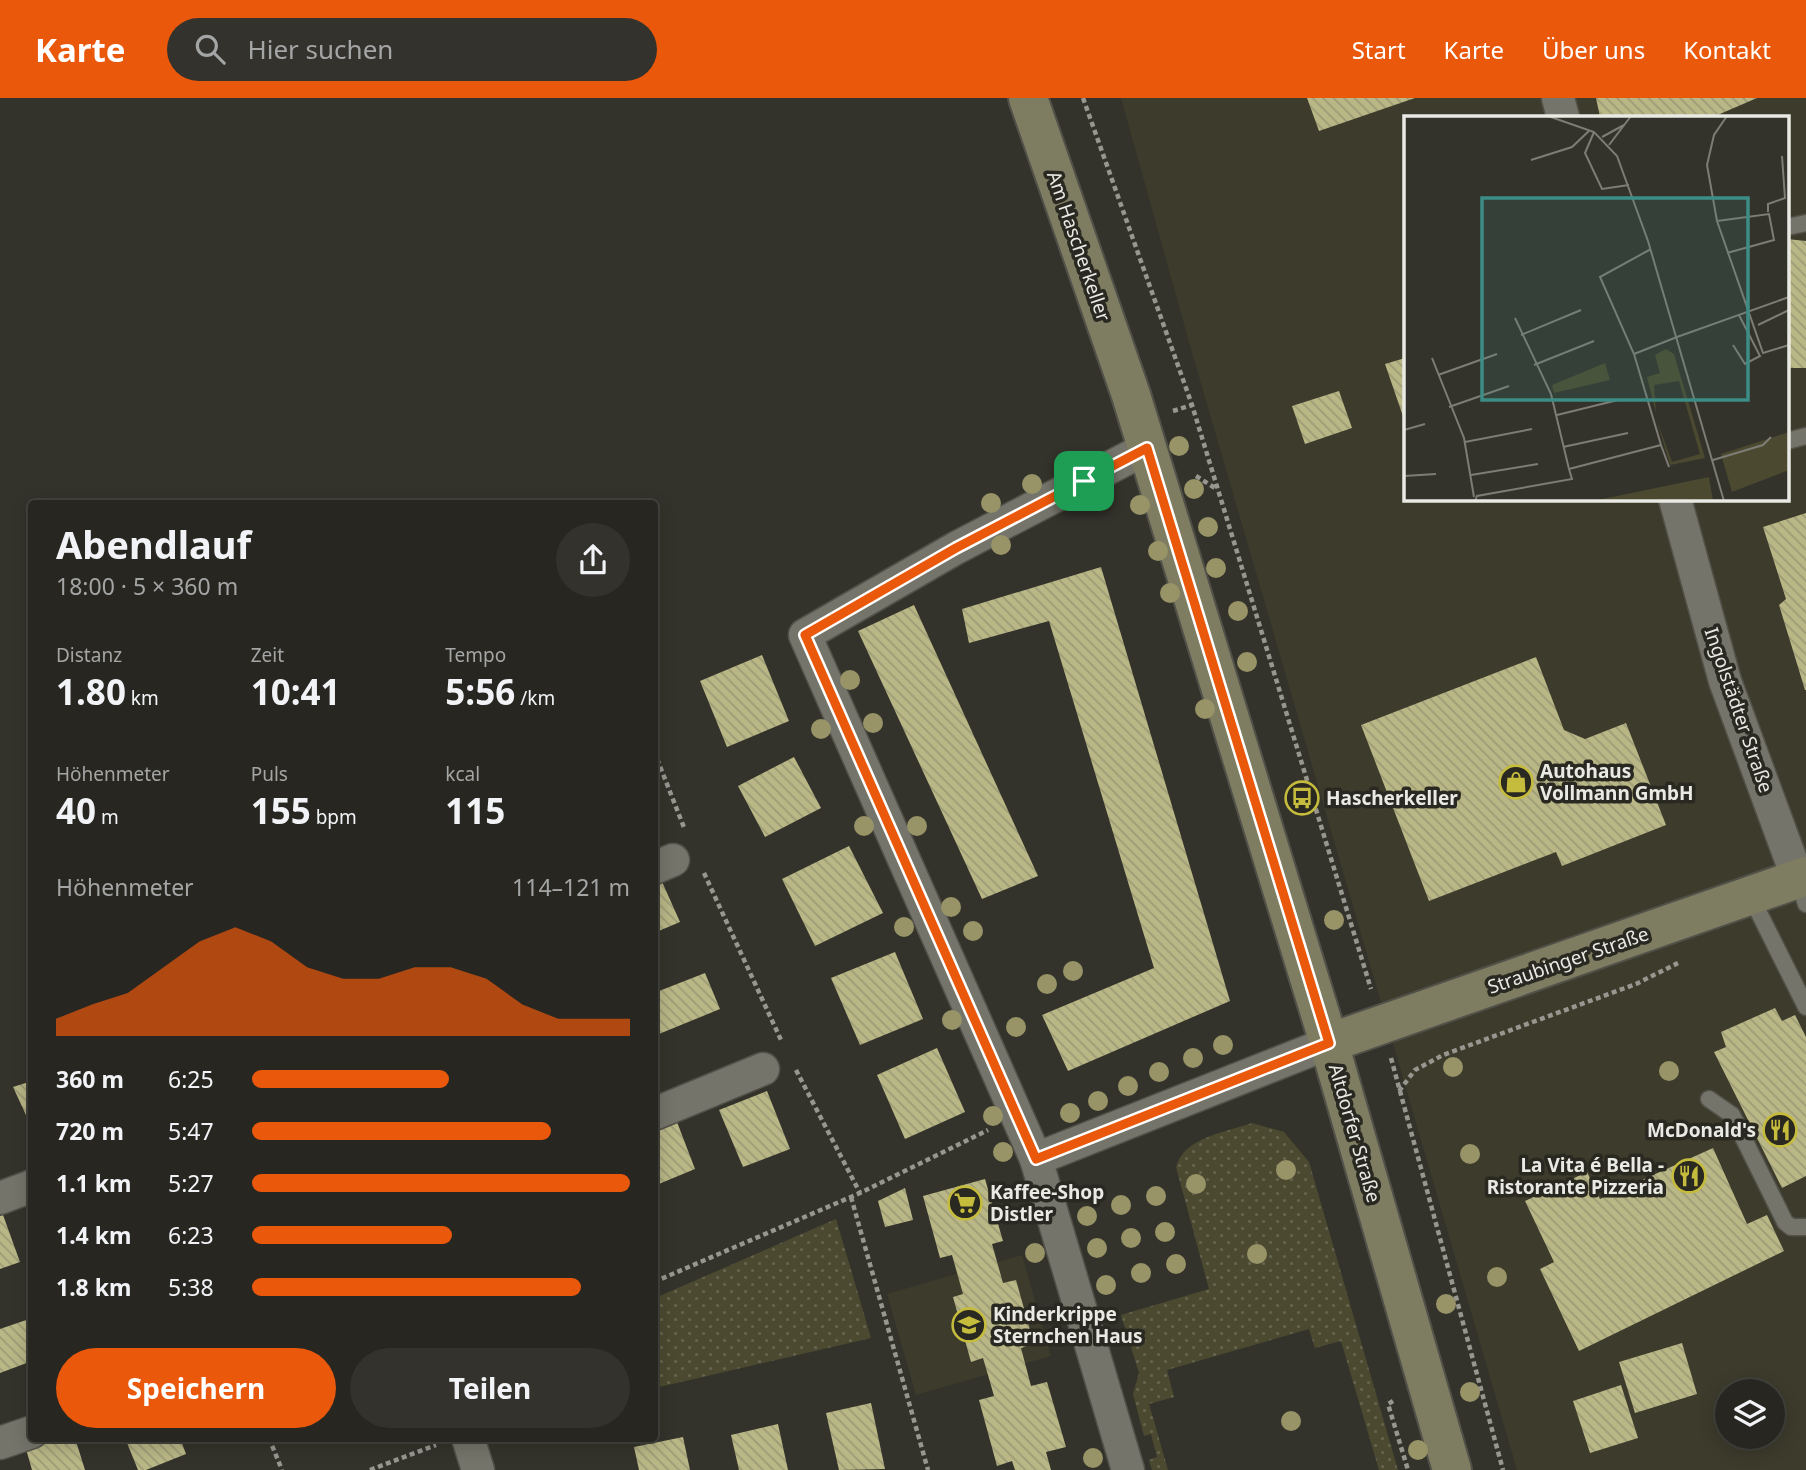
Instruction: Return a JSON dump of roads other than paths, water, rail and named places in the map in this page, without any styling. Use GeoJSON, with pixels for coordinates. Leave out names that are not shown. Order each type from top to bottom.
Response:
{"type":"FeatureCollection","features":[{"type":"Feature","properties":{"kind":"main road","name":"Am Hascherkeller"},"geometry":{"type":"LineString","coordinates":[[1028,98],[1131,395]]}},
{"type":"Feature","properties":{"kind":"main road","name":"Altdorfer Straße"},"geometry":{"type":"LineString","coordinates":[[1131,395],[1329,1043],[1452,1470]]}},
{"type":"Feature","properties":{"kind":"main road","name":"Straubinger Straße"},"geometry":{"type":"LineString","coordinates":[[1329,1043],[1750,895],[1803,886]]}},
{"type":"Feature","properties":{"kind":"street"},"geometry":{"type":"LineString","coordinates":[[1558,98],[1563,116]]}},
{"type":"Feature","properties":{"kind":"street"},"geometry":{"type":"LineString","coordinates":[[1128,1470],[1036,1159],[805,635],[956,548],[1147,448]]}},
{"type":"Feature","properties":{"kind":"street","name":"Ingolstädter Straße"},"geometry":{"type":"LineString","coordinates":[[1675,500],[1725,681],[1803,886]]}},
{"type":"Feature","properties":{"kind":"street"},"geometry":{"type":"LineString","coordinates":[[1036,1159],[1329,1043]]}},
{"type":"Feature","properties":{"kind":"street"},"geometry":{"type":"LineString","coordinates":[[658,1112],[777,1064]]}},
{"type":"Feature","properties":{"kind":"street"},"geometry":{"type":"LineString","coordinates":[[0,1198],[28,1188]]}},
{"type":"Feature","properties":{"kind":"street"},"geometry":{"type":"LineString","coordinates":[[0,1443],[28,1433]]}},
{"type":"Feature","properties":{"kind":"street"},"geometry":{"type":"LineString","coordinates":[[457,1442],[478,1470]]}},
{"type":"Feature","properties":{"kind":"lane"},"geometry":{"type":"LineString","coordinates":[[1788,227],[1806,223]]}},
{"type":"Feature","properties":{"kind":"lane"},"geometry":{"type":"LineString","coordinates":[[1788,441],[1806,436]]}},
{"type":"Feature","properties":{"kind":"lane"},"geometry":{"type":"LineString","coordinates":[[1750,895],[1806,1007]]}},
{"type":"Feature","properties":{"kind":"lane"},"geometry":{"type":"LineString","coordinates":[[1709,1099],[1732,1115],[1785,1222],[1791,1227],[1806,1227]]}},
{"type":"Feature","properties":{"kind":"place","name":"Autohaus Vollmann GmbH"},"geometry":{"type":"Point","coordinates":[1516,782]}},
{"type":"Feature","properties":{"kind":"place","name":"Hascherkeller"},"geometry":{"type":"Point","coordinates":[1302,798]}},
{"type":"Feature","properties":{"kind":"place","name":"McDonald's"},"geometry":{"type":"Point","coordinates":[1780,1130]}},
{"type":"Feature","properties":{"kind":"place","name":"La Vita é Bella - Ristorante Pizzeria"},"geometry":{"type":"Point","coordinates":[1689,1176]}},
{"type":"Feature","properties":{"kind":"place","name":"Kaffee-Shop Distler"},"geometry":{"type":"Point","coordinates":[965,1203]}},
{"type":"Feature","properties":{"kind":"place","name":"Kinderkrippe Sternchen Haus"},"geometry":{"type":"Point","coordinates":[969,1325]}}]}
